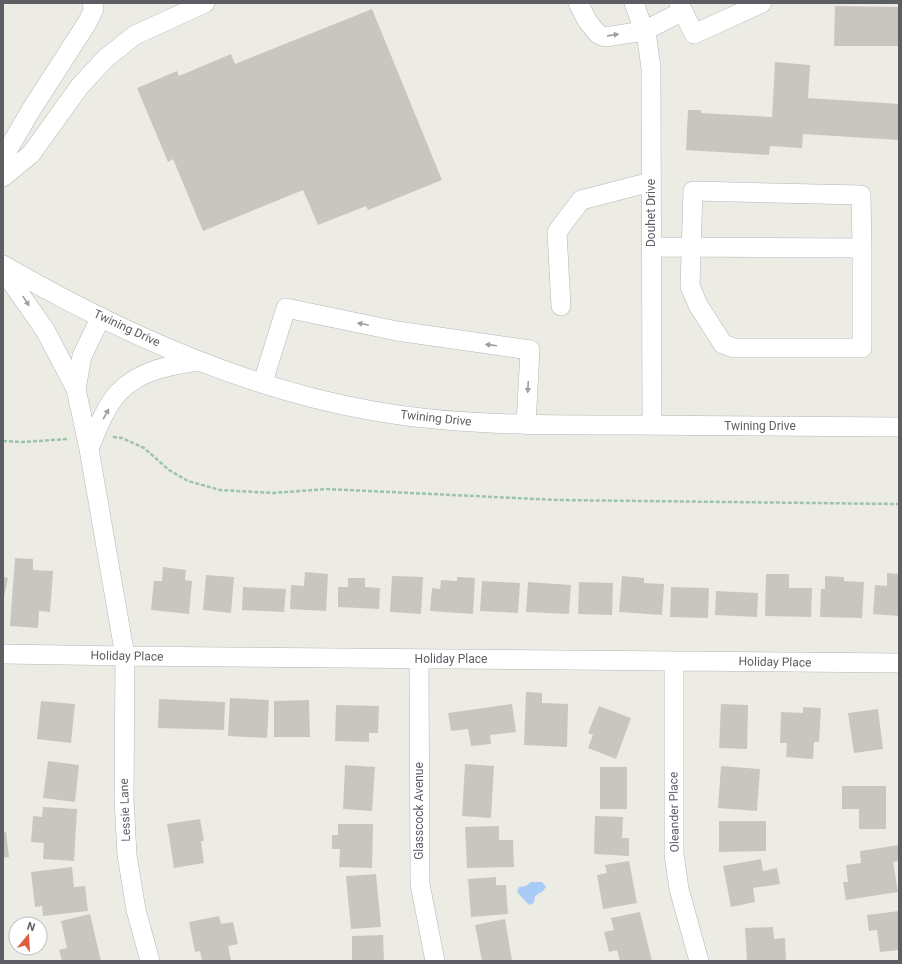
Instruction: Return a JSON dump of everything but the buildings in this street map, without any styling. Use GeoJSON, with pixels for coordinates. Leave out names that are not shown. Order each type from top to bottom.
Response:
{"type":"FeatureCollection","features":[{"type":"Feature","properties":{"kind":"street"},"geometry":{"type":"LineString","coordinates":[[3,158],[31,110],[86,24],[94,8],[92,3]]}},
{"type":"Feature","properties":{"kind":"street"},"geometry":{"type":"LineString","coordinates":[[3,177],[31,154],[80,86],[106,58],[135,35],[205,3]]}},
{"type":"Feature","properties":{"kind":"street"},"geometry":{"type":"LineString","coordinates":[[578,3],[588,22],[598,34],[605,37],[644,31],[681,7],[694,34],[762,3]]}},
{"type":"Feature","properties":{"kind":"street","name":"Douhet Drive"},"geometry":{"type":"LineString","coordinates":[[634,3],[644,31],[651,68],[652,425]]}},
{"type":"Feature","properties":{"kind":"street"},"geometry":{"type":"LineString","coordinates":[[561,306],[557,232],[581,200],[651,182]]}},
{"type":"Feature","properties":{"kind":"street"},"geometry":{"type":"LineString","coordinates":[[693,191],[861,195],[862,248],[862,348],[734,348],[723,344],[698,304],[690,286],[690,247],[693,191]]}},
{"type":"Feature","properties":{"kind":"street"},"geometry":{"type":"LineString","coordinates":[[651,246],[862,248]]}},
{"type":"Feature","properties":{"kind":"street","name":"Twining Drive"},"geometry":{"type":"LineString","coordinates":[[3,265],[51,293],[199,361],[292,391],[373,411],[448,421],[526,424],[899,427]]}},
{"type":"Feature","properties":{"kind":"street"},"geometry":{"type":"LineString","coordinates":[[3,270],[45,330],[76,389]]}},
{"type":"Feature","properties":{"kind":"street"},"geometry":{"type":"LineString","coordinates":[[263,382],[286,308],[397,331],[530,350],[526,424]]}},
{"type":"Feature","properties":{"kind":"street"},"geometry":{"type":"LineString","coordinates":[[76,389],[82,356],[101,317]]}},
{"type":"Feature","properties":{"kind":"street"},"geometry":{"type":"LineString","coordinates":[[90,441],[119,392],[140,377],[163,366],[199,361]]}},
{"type":"Feature","properties":{"kind":"street","name":"Lessie Lane"},"geometry":{"type":"LineString","coordinates":[[76,389],[90,441],[125,656],[124,799],[127,855],[136,910],[150,961]]}},
{"type":"Feature","properties":{"kind":"street","name":"Holiday Place"},"geometry":{"type":"LineString","coordinates":[[3,654],[899,663]]}},
{"type":"Feature","properties":{"kind":"street","name":"Glasscock Avenue"},"geometry":{"type":"LineString","coordinates":[[419,659],[420,884],[435,961]]}},
{"type":"Feature","properties":{"kind":"street","name":"Oleander Place"},"geometry":{"type":"LineString","coordinates":[[674,661],[674,854],[679,889],[699,961]]}},
{"type":"Feature","properties":{"kind":"path"},"geometry":{"type":"LineString","coordinates":[[3,440],[22,442],[90,441],[122,438],[144,448],[169,470],[188,481],[220,490],[273,493],[327,489],[557,500],[899,504]]}},
{"type":"Feature","properties":{"kind":"water"},"geometry":{"type":"Polygon","coordinates":[[[531,882],[542,882],[546,887],[535,896],[534,903],[529,905],[517,892],[519,887],[526,886],[531,882]]]}}]}
